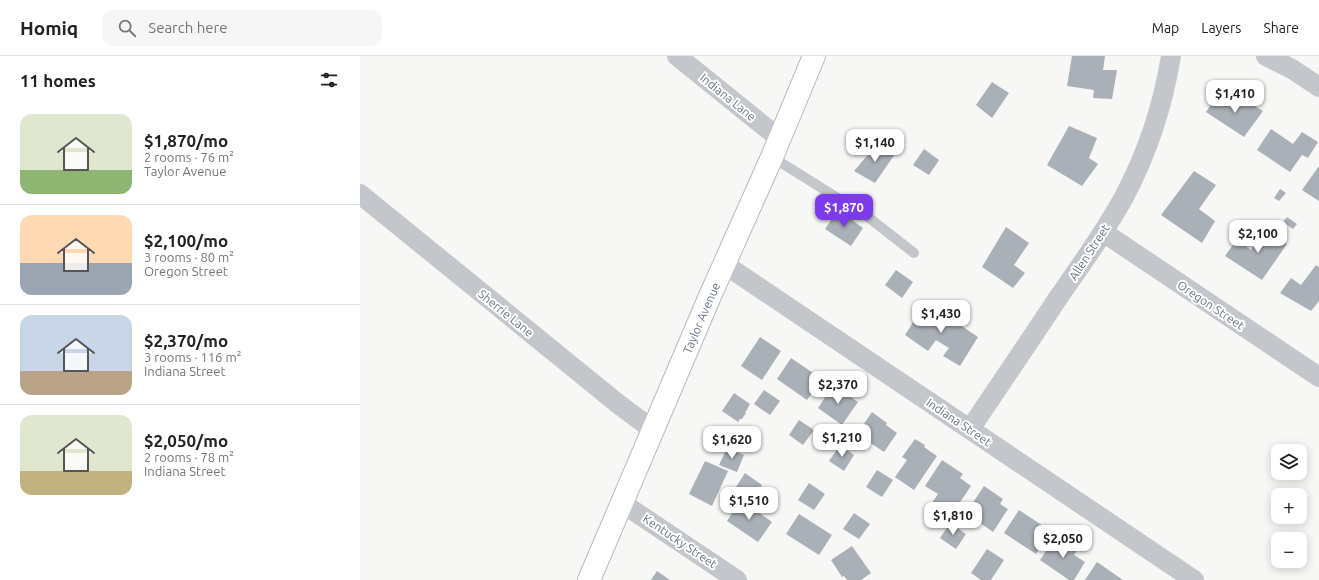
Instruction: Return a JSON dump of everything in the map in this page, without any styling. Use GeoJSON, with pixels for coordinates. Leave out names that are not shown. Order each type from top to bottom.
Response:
{"type":"FeatureCollection","features":[{"type":"Feature","properties":{"kind":"street","name":"Indiana Lane"},"geometry":{"type":"LineString","coordinates":[[677,56],[776,148]]}},
{"type":"Feature","properties":{"kind":"street","name":"Taylor Avenue"},"geometry":{"type":"LineString","coordinates":[[589,580],[724,264],[776,148],[814,56]]}},
{"type":"Feature","properties":{"kind":"street","name":"Allen Street"},"geometry":{"type":"LineString","coordinates":[[970,430],[1103,232],[1124,197],[1142,160],[1156,122],[1171,56]]}},
{"type":"Feature","properties":{"kind":"street"},"geometry":{"type":"LineString","coordinates":[[1266,56],[1292,69],[1319,87]]}},
{"type":"Feature","properties":{"kind":"street","name":"Sherrie Lane"},"geometry":{"type":"LineString","coordinates":[[360,194],[617,403],[653,430]]}},
{"type":"Feature","properties":{"kind":"street","name":"Oregon Street"},"geometry":{"type":"LineString","coordinates":[[1103,232],[1319,377]]}},
{"type":"Feature","properties":{"kind":"street","name":"Indiana Street"},"geometry":{"type":"LineString","coordinates":[[724,264],[1194,580]]}},
{"type":"Feature","properties":{"kind":"street","name":"Kentucky Street"},"geometry":{"type":"LineString","coordinates":[[622,502],[737,580]]}},
{"type":"Feature","properties":{"kind":"lane"},"geometry":{"type":"LineString","coordinates":[[776,148],[914,253]]}},
{"type":"Feature","properties":{"kind":"building"},"geometry":{"type":"Polygon","coordinates":[[[1072,56],[1105,56],[1103,70],[1117,70],[1112,99],[1093,98],[1094,90],[1067,86],[1072,56]]]}},
{"type":"Feature","properties":{"kind":"building"},"geometry":{"type":"Polygon","coordinates":[[[992,82],[1009,93],[992,118],[976,105],[992,82]]]}},
{"type":"Feature","properties":{"kind":"building"},"geometry":{"type":"Polygon","coordinates":[[[1218,94],[1233,104],[1240,97],[1263,111],[1244,137],[1206,112],[1218,94]]]}},
{"type":"Feature","properties":{"kind":"building"},"geometry":{"type":"Polygon","coordinates":[[[1069,126],[1097,138],[1089,158],[1098,164],[1082,186],[1047,165],[1069,126]]]}},
{"type":"Feature","properties":{"kind":"building"},"geometry":{"type":"Polygon","coordinates":[[[1271,129],[1293,144],[1302,132],[1318,142],[1308,158],[1302,155],[1290,172],[1257,150],[1271,129]]]}},
{"type":"Feature","properties":{"kind":"building"},"geometry":{"type":"Polygon","coordinates":[[[878,143],[895,154],[875,183],[854,171],[878,143]]]}},
{"type":"Feature","properties":{"kind":"building"},"geometry":{"type":"Polygon","coordinates":[[[924,149],[939,160],[929,175],[913,165],[924,149]]]}},
{"type":"Feature","properties":{"kind":"building"},"geometry":{"type":"Polygon","coordinates":[[[1319,166],[1319,201],[1302,190],[1319,166]]]}},
{"type":"Feature","properties":{"kind":"building"},"geometry":{"type":"Polygon","coordinates":[[[1194,171],[1216,185],[1199,209],[1215,221],[1202,243],[1161,215],[1194,171]]]}},
{"type":"Feature","properties":{"kind":"building"},"geometry":{"type":"Polygon","coordinates":[[[1280,189],[1286,193],[1279,201],[1274,198],[1280,189]]]}},
{"type":"Feature","properties":{"kind":"building"},"geometry":{"type":"Polygon","coordinates":[[[838,210],[863,228],[851,246],[825,229],[838,210]]]}},
{"type":"Feature","properties":{"kind":"building"},"geometry":{"type":"Polygon","coordinates":[[[1287,217],[1297,224],[1293,229],[1283,222],[1287,217]]]}},
{"type":"Feature","properties":{"kind":"building"},"geometry":{"type":"Polygon","coordinates":[[[1006,227],[1029,243],[1014,265],[1025,273],[1013,288],[982,267],[1006,227]]]}},
{"type":"Feature","properties":{"kind":"building"},"geometry":{"type":"Polygon","coordinates":[[[1264,229],[1287,244],[1262,280],[1225,256],[1237,239],[1251,250],[1264,229]]]}},
{"type":"Feature","properties":{"kind":"building"},"geometry":{"type":"Polygon","coordinates":[[[1316,265],[1319,267],[1319,301],[1311,311],[1280,293],[1291,278],[1301,285],[1316,265]]]}},
{"type":"Feature","properties":{"kind":"building"},"geometry":{"type":"Polygon","coordinates":[[[896,270],[913,282],[902,298],[885,285],[896,270]]]}},
{"type":"Feature","properties":{"kind":"building"},"geometry":{"type":"Polygon","coordinates":[[[926,302],[978,337],[960,366],[943,356],[949,348],[936,340],[928,351],[905,335],[926,302]]]}},
{"type":"Feature","properties":{"kind":"building"},"geometry":{"type":"Polygon","coordinates":[[[760,337],[781,351],[762,380],[741,366],[760,337]]]}},
{"type":"Feature","properties":{"kind":"building"},"geometry":{"type":"Polygon","coordinates":[[[791,358],[822,379],[807,400],[777,379],[791,358]]]}},
{"type":"Feature","properties":{"kind":"building"},"geometry":{"type":"Polygon","coordinates":[[[833,385],[858,402],[842,425],[818,408],[833,385]]]}},
{"type":"Feature","properties":{"kind":"building"},"geometry":{"type":"Polygon","coordinates":[[[764,390],[780,401],[770,415],[754,404],[764,390]]]}},
{"type":"Feature","properties":{"kind":"building"},"geometry":{"type":"Polygon","coordinates":[[[734,393],[750,404],[742,419],[738,422],[722,411],[734,393]]]}},
{"type":"Feature","properties":{"kind":"building"},"geometry":{"type":"Polygon","coordinates":[[[872,412],[887,423],[886,425],[897,433],[884,452],[857,434],[872,412]]]}},
{"type":"Feature","properties":{"kind":"building"},"geometry":{"type":"Polygon","coordinates":[[[799,420],[814,430],[803,445],[789,435],[799,420]]]}},
{"type":"Feature","properties":{"kind":"building"},"geometry":{"type":"Polygon","coordinates":[[[915,439],[925,445],[924,447],[937,456],[914,490],[895,477],[907,460],[902,457],[915,439]]]}},
{"type":"Feature","properties":{"kind":"building"},"geometry":{"type":"Polygon","coordinates":[[[840,445],[854,455],[844,471],[829,461],[840,445]]]}},
{"type":"Feature","properties":{"kind":"building"},"geometry":{"type":"Polygon","coordinates":[[[727,448],[744,455],[737,472],[719,465],[727,448]]]}},
{"type":"Feature","properties":{"kind":"building"},"geometry":{"type":"Polygon","coordinates":[[[942,460],[963,474],[960,478],[971,486],[948,520],[929,507],[938,494],[925,486],[942,460]]]}},
{"type":"Feature","properties":{"kind":"building"},"geometry":{"type":"Polygon","coordinates":[[[705,461],[728,471],[712,506],[689,494],[705,461]]]}},
{"type":"Feature","properties":{"kind":"building"},"geometry":{"type":"Polygon","coordinates":[[[877,470],[893,480],[882,497],[866,487],[877,470]]]}},
{"type":"Feature","properties":{"kind":"building"},"geometry":{"type":"Polygon","coordinates":[[[745,473],[762,485],[751,501],[734,490],[745,473]]]}},
{"type":"Feature","properties":{"kind":"building"},"geometry":{"type":"Polygon","coordinates":[[[809,483],[825,494],[814,510],[798,500],[809,483]]]}},
{"type":"Feature","properties":{"kind":"building"},"geometry":{"type":"Polygon","coordinates":[[[984,486],[1003,499],[1000,504],[1008,509],[993,532],[966,513],[984,486]]]}},
{"type":"Feature","properties":{"kind":"building"},"geometry":{"type":"Polygon","coordinates":[[[741,500],[772,522],[758,542],[727,521],[741,500]]]}},
{"type":"Feature","properties":{"kind":"building"},"geometry":{"type":"Polygon","coordinates":[[[1019,510],[1051,531],[1036,554],[1004,533],[1019,510]]]}},
{"type":"Feature","properties":{"kind":"building"},"geometry":{"type":"Polygon","coordinates":[[[854,513],[870,524],[859,539],[843,529],[854,513]]]}},
{"type":"Feature","properties":{"kind":"building"},"geometry":{"type":"Polygon","coordinates":[[[799,514],[832,535],[819,555],[786,534],[799,514]]]}},
{"type":"Feature","properties":{"kind":"building"},"geometry":{"type":"Polygon","coordinates":[[[950,523],[966,534],[956,549],[940,538],[950,523]]]}},
{"type":"Feature","properties":{"kind":"building"},"geometry":{"type":"Polygon","coordinates":[[[1057,535],[1078,549],[1074,555],[1085,562],[1074,580],[1069,580],[1040,560],[1057,535]]]}},
{"type":"Feature","properties":{"kind":"building"},"geometry":{"type":"Polygon","coordinates":[[[852,546],[871,573],[861,580],[847,580],[844,576],[842,577],[831,560],[852,546]]]}},
{"type":"Feature","properties":{"kind":"building"},"geometry":{"type":"Polygon","coordinates":[[[987,549],[1004,560],[991,580],[981,580],[971,573],[987,549]]]}},
{"type":"Feature","properties":{"kind":"building"},"geometry":{"type":"Polygon","coordinates":[[[1097,562],[1123,580],[1085,580],[1097,562]]]}},
{"type":"Feature","properties":{"kind":"building"},"geometry":{"type":"Polygon","coordinates":[[[657,571],[670,580],[651,580],[657,571]]]}}]}
